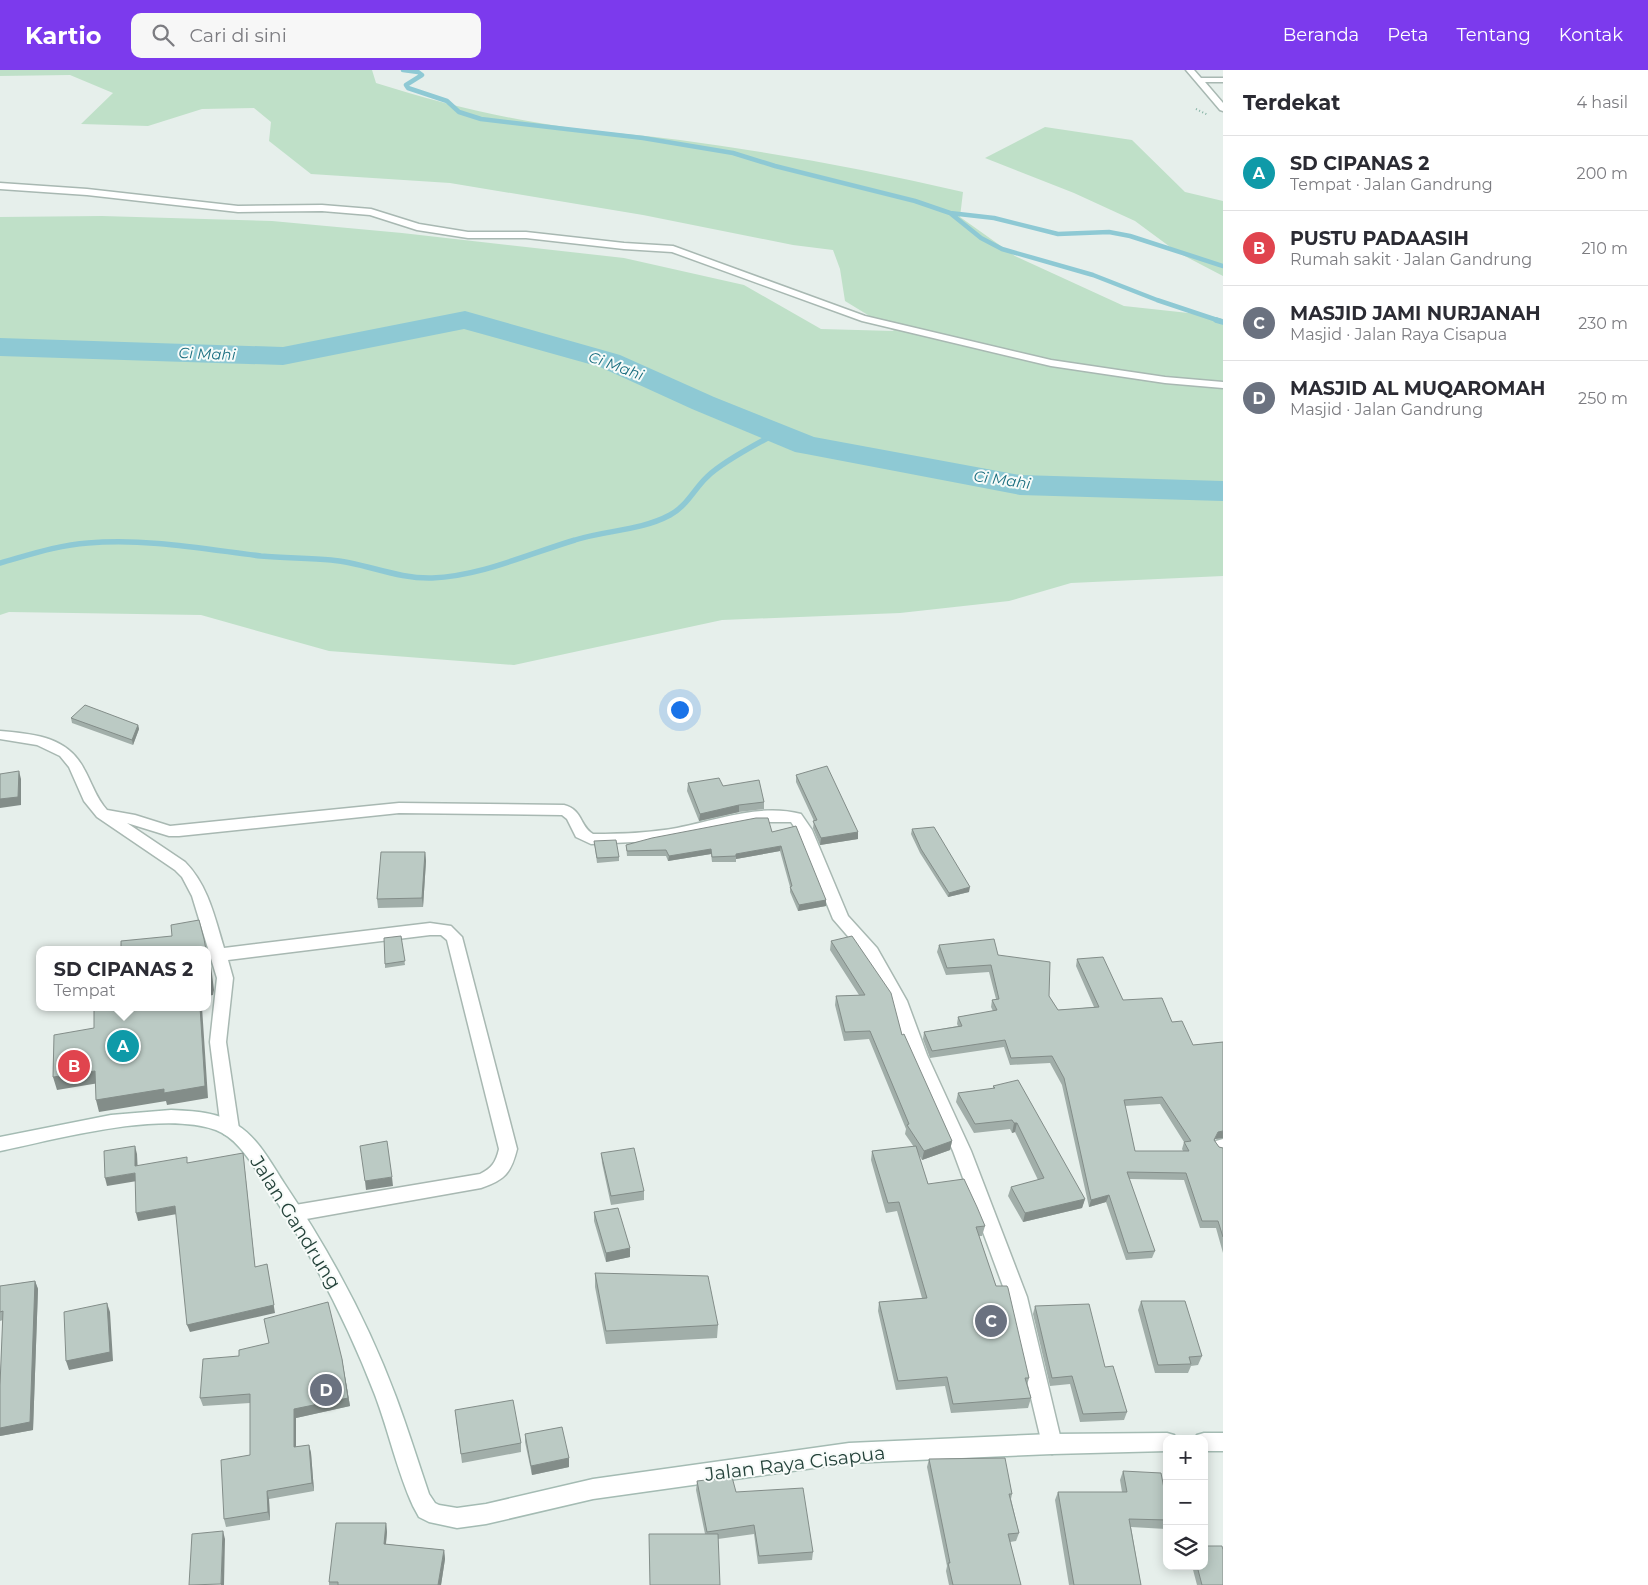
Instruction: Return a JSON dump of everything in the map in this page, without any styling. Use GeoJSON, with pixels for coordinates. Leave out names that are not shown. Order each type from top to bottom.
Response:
{"type":"FeatureCollection","features":[{"type":"Feature","properties":{"kind":"street"},"geometry":{"type":"LineString","coordinates":[[1190,70],[1223,107]]}},
{"type":"Feature","properties":{"kind":"street"},"geometry":{"type":"LineString","coordinates":[[1199,80],[1223,80]]}},
{"type":"Feature","properties":{"kind":"street"},"geometry":{"type":"LineString","coordinates":[[0,186],[87,192],[238,209],[322,208],[372,212],[417,227],[468,235],[526,235],[624,246],[673,249],[862,318],[1051,363],[1165,380],[1223,385]]}},
{"type":"Feature","properties":{"kind":"street"},"geometry":{"type":"LineString","coordinates":[[0,735],[57,747],[72,760],[93,805],[102,814],[180,866],[188,874],[200,896],[225,985],[218,1042],[230,1129]]}},
{"type":"Feature","properties":{"kind":"street"},"geometry":{"type":"LineString","coordinates":[[102,814],[135,820],[169,831],[179,832],[399,808],[564,810],[572,814],[580,833],[584,837],[591,839],[674,834],[742,820],[782,816],[796,818],[804,830],[841,919],[871,952],[899,1001],[918,1055],[962,1151],[1017,1297],[1052,1444]]}},
{"type":"Feature","properties":{"kind":"street"},"geometry":{"type":"LineString","coordinates":[[218,955],[430,929],[446,930],[454,938],[508,1149],[501,1171],[481,1181],[295,1213]]}},
{"type":"Feature","properties":{"kind":"street","name":"Jalan Gandrung"},"geometry":{"type":"LineString","coordinates":[[0,1144],[91,1126],[169,1117],[201,1119],[230,1129],[248,1144],[295,1213],[340,1291],[381,1386],[420,1499],[427,1510],[437,1515],[457,1518]]}},
{"type":"Feature","properties":{"kind":"street","name":"Jalan Raya Cisapua"},"geometry":{"type":"LineString","coordinates":[[457,1518],[486,1514],[593,1489],[849,1453],[1052,1444],[1163,1442]]}},
{"type":"Feature","properties":{"kind":"street"},"geometry":{"type":"LineString","coordinates":[[1208,1442],[1223,1442]]}},
{"type":"Feature","properties":{"kind":"green space"},"geometry":{"type":"Polygon","coordinates":[[[0,70],[372,70],[376,83],[448,104],[497,115],[571,128],[666,138],[751,151],[857,169],[963,192],[960,217],[1015,256],[1124,306],[1207,315],[1223,319],[1223,576],[1071,583],[1009,601],[900,613],[722,620],[514,665],[329,651],[201,615],[9,612],[0,615],[0,217],[102,216],[272,221],[402,233],[624,258],[744,285],[821,329],[894,331],[845,301],[840,269],[833,250],[793,245],[643,215],[450,183],[311,174],[269,141],[271,122],[254,108],[202,109],[148,126],[81,124],[113,93],[70,75],[0,76],[0,70]]]}},
{"type":"Feature","properties":{"kind":"green space"},"geometry":{"type":"Polygon","coordinates":[[[1045,127],[1132,140],[1185,192],[1223,201],[1223,276],[1177,252],[1135,221],[1074,193],[985,158],[1045,127]]]}},
{"type":"Feature","properties":{"kind":"building"},"geometry":{"type":"Polygon","coordinates":[[[85,705],[138,725],[132,740],[71,718],[85,705]]]}},
{"type":"Feature","properties":{"kind":"building"},"geometry":{"type":"Polygon","coordinates":[[[827,766],[858,832],[821,838],[813,821],[817,820],[796,775],[827,766]]]}},
{"type":"Feature","properties":{"kind":"building"},"geometry":{"type":"Polygon","coordinates":[[[19,771],[18,797],[0,799],[0,774],[19,771]]]}},
{"type":"Feature","properties":{"kind":"building"},"geometry":{"type":"Polygon","coordinates":[[[719,778],[723,786],[759,780],[764,802],[739,805],[700,814],[688,783],[719,778]]]}},
{"type":"Feature","properties":{"kind":"building"},"geometry":{"type":"Polygon","coordinates":[[[756,818],[768,818],[772,832],[796,826],[826,900],[799,905],[790,887],[792,886],[781,846],[736,854],[736,856],[712,857],[711,849],[669,856],[666,850],[627,851],[626,845],[652,838],[756,818]]]}},
{"type":"Feature","properties":{"kind":"building"},"geometry":{"type":"Polygon","coordinates":[[[934,827],[970,887],[949,893],[921,849],[912,829],[934,827]]]}},
{"type":"Feature","properties":{"kind":"building"},"geometry":{"type":"Polygon","coordinates":[[[616,840],[619,857],[597,858],[594,841],[616,840]]]}},
{"type":"Feature","properties":{"kind":"building"},"geometry":{"type":"Polygon","coordinates":[[[381,852],[425,852],[422,898],[377,899],[381,852]]]}},
{"type":"Feature","properties":{"kind":"building"},"geometry":{"type":"Polygon","coordinates":[[[199,920],[205,946],[121,946],[121,941],[172,936],[171,925],[199,920]]]}},
{"type":"Feature","properties":{"kind":"building"},"geometry":{"type":"Polygon","coordinates":[[[401,936],[405,961],[385,964],[384,938],[401,936]]]}},
{"type":"Feature","properties":{"kind":"building"},"geometry":{"type":"Polygon","coordinates":[[[852,936],[891,993],[902,1035],[904,1034],[952,1141],[924,1151],[907,1125],[909,1124],[870,1031],[845,1032],[836,996],[865,995],[831,941],[852,936]]]}},
{"type":"Feature","properties":{"kind":"building"},"geometry":{"type":"Polygon","coordinates":[[[994,939],[998,955],[1050,962],[1049,996],[1058,1010],[1099,1007],[1077,959],[1103,957],[1123,1000],[1162,998],[1172,1022],[1182,1021],[1193,1045],[1223,1042],[1223,1131],[1218,1132],[1214,1140],[1219,1147],[1223,1148],[1223,1237],[1218,1221],[1202,1221],[1186,1173],[1127,1172],[1155,1251],[1128,1253],[1109,1195],[1091,1200],[1064,1078],[1052,1056],[1011,1058],[1005,1040],[932,1051],[924,1032],[962,1026],[958,1017],[997,1010],[992,1000],[999,999],[991,965],[947,968],[939,945],[994,939]],[[1162,1097],[1124,1100],[1135,1151],[1189,1151],[1184,1142],[1191,1141],[1162,1097]]]}},
{"type":"Feature","properties":{"kind":"building"},"geometry":{"type":"Polygon","coordinates":[[[94,1011],[200,1011],[205,1086],[164,1093],[164,1089],[96,1100],[95,1071],[53,1077],[54,1035],[94,1028],[94,1011]]]}},
{"type":"Feature","properties":{"kind":"building"},"geometry":{"type":"Polygon","coordinates":[[[1018,1080],[1085,1199],[1025,1213],[1011,1187],[1044,1178],[1017,1123],[1014,1123],[1012,1120],[975,1124],[958,1093],[995,1088],[993,1086],[1018,1080]]]}},
{"type":"Feature","properties":{"kind":"building"},"geometry":{"type":"Polygon","coordinates":[[[387,1141],[392,1177],[365,1181],[360,1146],[387,1141]]]}},
{"type":"Feature","properties":{"kind":"building"},"geometry":{"type":"Polygon","coordinates":[[[135,1146],[135,1166],[187,1157],[187,1163],[243,1153],[255,1267],[267,1264],[274,1305],[187,1325],[175,1206],[136,1213],[135,1173],[105,1178],[104,1151],[135,1146]]]}},
{"type":"Feature","properties":{"kind":"building"},"geometry":{"type":"Polygon","coordinates":[[[916,1146],[928,1184],[964,1179],[977,1207],[985,1226],[976,1227],[996,1286],[1007,1286],[1008,1288],[1029,1378],[1025,1378],[1031,1398],[953,1404],[947,1377],[898,1381],[879,1302],[927,1298],[899,1202],[888,1203],[872,1151],[916,1146]]]}},
{"type":"Feature","properties":{"kind":"building"},"geometry":{"type":"Polygon","coordinates":[[[634,1148],[644,1191],[611,1196],[601,1153],[634,1148]]]}},
{"type":"Feature","properties":{"kind":"building"},"geometry":{"type":"Polygon","coordinates":[[[618,1208],[630,1248],[606,1253],[594,1212],[618,1208]]]}},
{"type":"Feature","properties":{"kind":"building"},"geometry":{"type":"Polygon","coordinates":[[[595,1273],[708,1276],[718,1325],[606,1331],[595,1273]]]}},
{"type":"Feature","properties":{"kind":"building"},"geometry":{"type":"Polygon","coordinates":[[[35,1281],[30,1422],[0,1428],[3,1311],[0,1312],[0,1286],[35,1281]]]}},
{"type":"Feature","properties":{"kind":"building"},"geometry":{"type":"Polygon","coordinates":[[[1141,1301],[1185,1301],[1202,1356],[1189,1357],[1191,1364],[1158,1365],[1141,1301]]]}},
{"type":"Feature","properties":{"kind":"building"},"geometry":{"type":"Polygon","coordinates":[[[328,1302],[342,1359],[348,1398],[294,1409],[294,1447],[309,1445],[312,1483],[267,1491],[268,1512],[224,1519],[221,1460],[250,1455],[250,1394],[200,1398],[203,1359],[239,1356],[239,1350],[269,1343],[264,1319],[328,1302]]]}},
{"type":"Feature","properties":{"kind":"building"},"geometry":{"type":"Polygon","coordinates":[[[107,1303],[110,1352],[66,1361],[64,1312],[107,1303]]]}},
{"type":"Feature","properties":{"kind":"building"},"geometry":{"type":"Polygon","coordinates":[[[1089,1304],[1105,1367],[1113,1366],[1127,1412],[1083,1414],[1072,1376],[1052,1378],[1035,1306],[1089,1304]]]}},
{"type":"Feature","properties":{"kind":"building"},"geometry":{"type":"Polygon","coordinates":[[[513,1400],[521,1443],[461,1454],[455,1410],[513,1400]]]}},
{"type":"Feature","properties":{"kind":"building"},"geometry":{"type":"Polygon","coordinates":[[[562,1427],[569,1458],[531,1466],[525,1434],[562,1427]]]}},
{"type":"Feature","properties":{"kind":"building"},"geometry":{"type":"Polygon","coordinates":[[[1005,1458],[1012,1494],[1009,1494],[1019,1533],[1008,1534],[1021,1585],[953,1585],[929,1459],[1005,1458]]]}},
{"type":"Feature","properties":{"kind":"building"},"geometry":{"type":"Polygon","coordinates":[[[1123,1471],[1161,1473],[1163,1483],[1163,1520],[1129,1519],[1141,1585],[1074,1585],[1058,1492],[1127,1492],[1123,1471]]]}},
{"type":"Feature","properties":{"kind":"building"},"geometry":{"type":"Polygon","coordinates":[[[732,1477],[736,1492],[803,1488],[813,1552],[759,1556],[754,1525],[707,1532],[697,1481],[732,1477]]]}},
{"type":"Feature","properties":{"kind":"building"},"geometry":{"type":"Polygon","coordinates":[[[336,1523],[386,1523],[384,1544],[444,1550],[438,1585],[338,1585],[338,1582],[329,1582],[336,1523]]]}},
{"type":"Feature","properties":{"kind":"building"},"geometry":{"type":"Polygon","coordinates":[[[223,1531],[221,1584],[189,1585],[192,1534],[223,1531]]]}},
{"type":"Feature","properties":{"kind":"building"},"geometry":{"type":"Polygon","coordinates":[[[649,1534],[718,1534],[720,1585],[650,1585],[649,1534]]]}},
{"type":"Feature","properties":{"kind":"building"},"geometry":{"type":"Polygon","coordinates":[[[1208,1546],[1222,1546],[1223,1585],[1202,1585],[1198,1570],[1208,1570],[1208,1546]]]}},
{"type":"Feature","properties":{"kind":"waterway"},"geometry":{"type":"LineString","coordinates":[[403,70],[418,72],[422,75],[406,85],[408,88],[447,101],[459,112],[481,119],[643,138],[733,153],[775,166],[915,201],[950,213]]}},
{"type":"Feature","properties":{"kind":"waterway"},"geometry":{"type":"LineString","coordinates":[[950,213],[994,218],[1058,234],[1109,232],[1130,236],[1223,266]]}},
{"type":"Feature","properties":{"kind":"waterway"},"geometry":{"type":"LineString","coordinates":[[950,213],[981,238],[1002,249],[1093,275],[1157,300],[1220,321]]}},
{"type":"Feature","properties":{"kind":"waterway","name":"Ci Mahi"},"geometry":{"type":"LineString","coordinates":[[0,347],[283,356],[465,320],[610,361],[703,403],[806,445],[1020,485],[1223,491]]}},
{"type":"Feature","properties":{"kind":"waterway"},"geometry":{"type":"LineString","coordinates":[[1216,320],[1223,322]]}},
{"type":"Feature","properties":{"kind":"waterway"},"geometry":{"type":"LineString","coordinates":[[0,563],[66,546],[88,543],[131,542],[175,545],[261,556],[331,560],[419,578],[468,573],[504,564],[587,537],[659,520],[681,507],[702,482],[722,465],[777,433]]}},
{"type":"Feature","properties":{"kind":"place","name":"SD CIPANAS 2"},"geometry":{"type":"Point","coordinates":[123,1046]}},
{"type":"Feature","properties":{"kind":"place","name":"PUSTU PADAASIH"},"geometry":{"type":"Point","coordinates":[74,1066]}},
{"type":"Feature","properties":{"kind":"place","name":"MASJID JAMI NURJANAH"},"geometry":{"type":"Point","coordinates":[991,1321]}},
{"type":"Feature","properties":{"kind":"place","name":"MASJID AL MUQAROMAH"},"geometry":{"type":"Point","coordinates":[326,1390]}}]}
